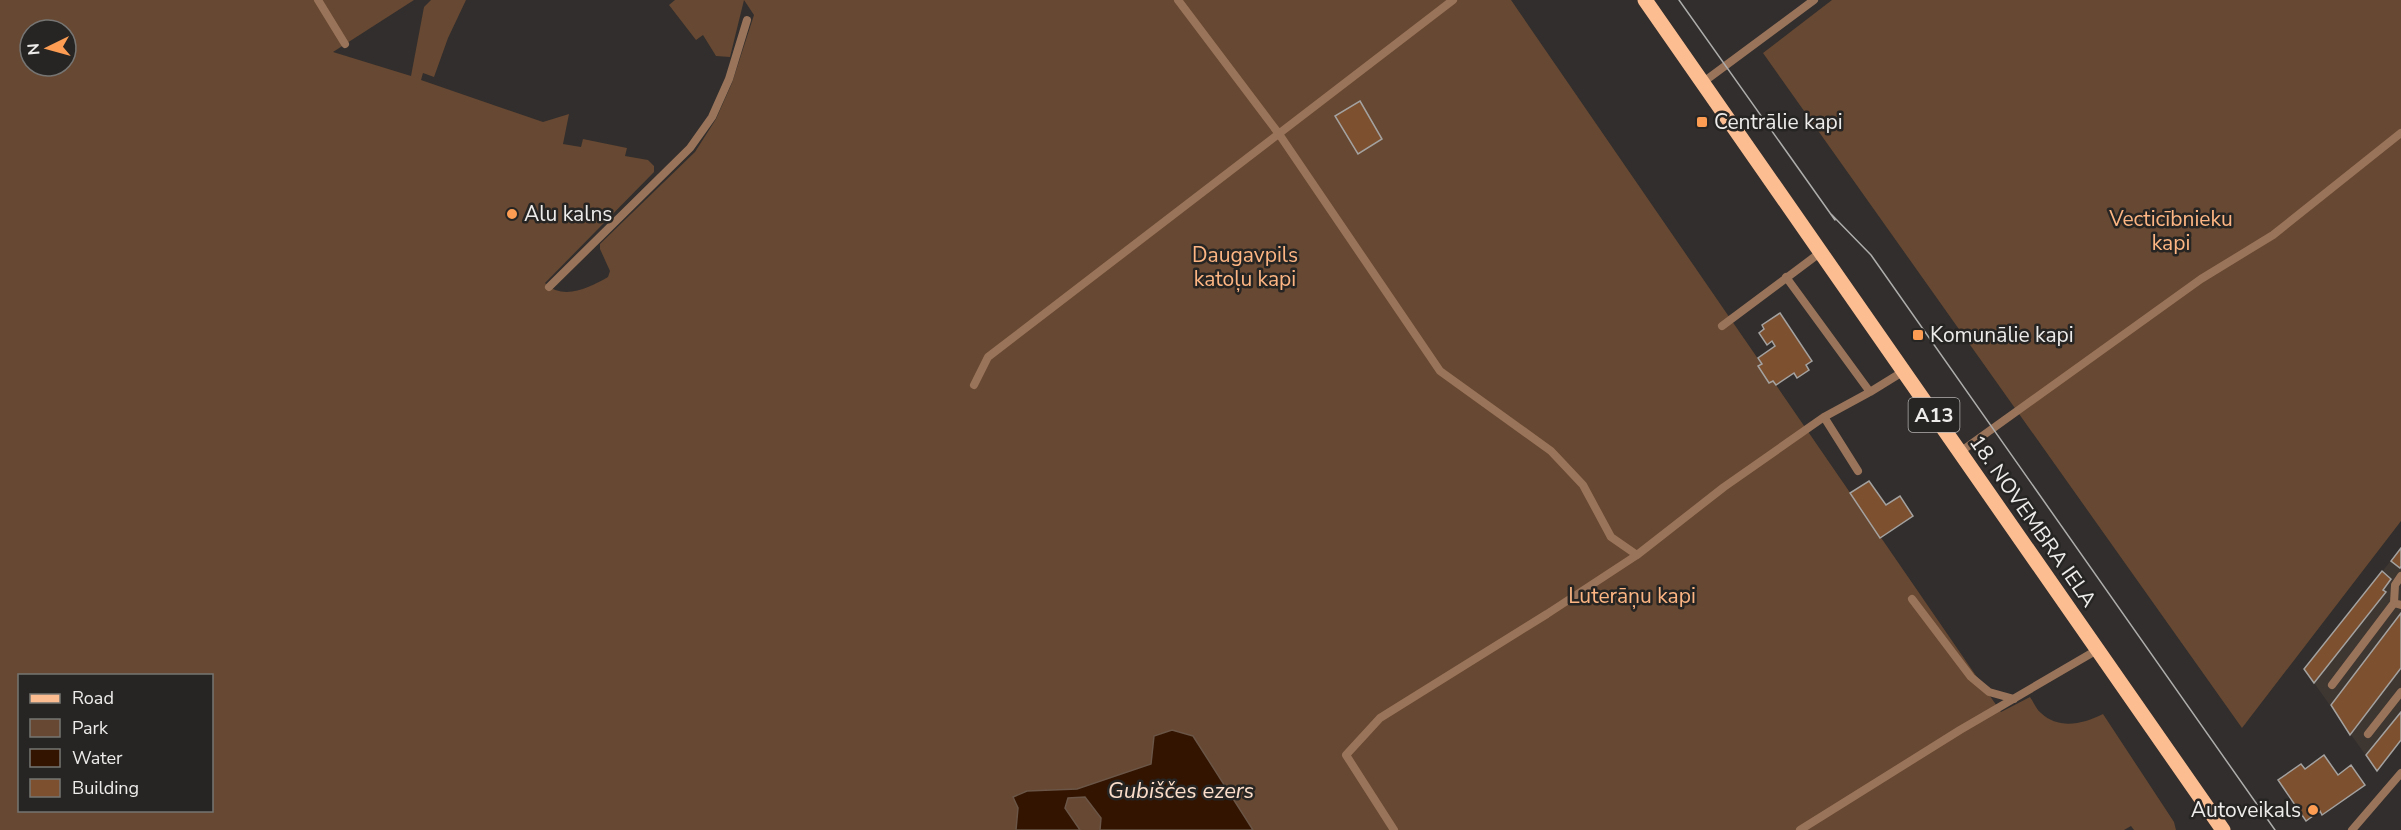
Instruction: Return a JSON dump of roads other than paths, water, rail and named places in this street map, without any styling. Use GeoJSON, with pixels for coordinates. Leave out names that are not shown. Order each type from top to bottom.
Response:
{"type":"FeatureCollection","features":[{"type":"Feature","properties":{"kind":"main road","name":"18. NOVEMBRA IELA"},"geometry":{"type":"LineString","coordinates":[[1645,0],[2223,830]]}},
{"type":"Feature","properties":{"kind":"lane"},"geometry":{"type":"LineString","coordinates":[[318,0],[345,44]]}},
{"type":"Feature","properties":{"kind":"lane"},"geometry":{"type":"LineString","coordinates":[[1179,0],[1279,134],[1440,371],[1551,451],[1582,485],[1611,537],[1637,555]]}},
{"type":"Feature","properties":{"kind":"lane"},"geometry":{"type":"LineString","coordinates":[[974,385],[988,357],[1453,0]]}},
{"type":"Feature","properties":{"kind":"lane"},"geometry":{"type":"LineString","coordinates":[[1702,83],[1814,0]]}},
{"type":"Feature","properties":{"kind":"lane"},"geometry":{"type":"LineString","coordinates":[[549,287],[690,148],[712,117],[722,95],[747,20]]}},
{"type":"Feature","properties":{"kind":"lane"},"geometry":{"type":"LineString","coordinates":[[1960,452],[2201,279],[2272,234],[2401,133]]}},
{"type":"Feature","properties":{"kind":"lane"},"geometry":{"type":"LineString","coordinates":[[1722,326],[1821,252]]}},
{"type":"Feature","properties":{"kind":"lane"},"geometry":{"type":"LineString","coordinates":[[1786,277],[1870,392]]}},
{"type":"Feature","properties":{"kind":"lane"},"geometry":{"type":"LineString","coordinates":[[1394,830],[1346,755],[1380,718],[1637,555],[1724,487],[1824,417],[1904,371]]}},
{"type":"Feature","properties":{"kind":"lane"},"geometry":{"type":"LineString","coordinates":[[1824,417],[1858,471]]}},
{"type":"Feature","properties":{"kind":"lane"},"geometry":{"type":"LineString","coordinates":[[2332,685],[2397,604],[2396,585],[2401,576]]}},
{"type":"Feature","properties":{"kind":"lane"},"geometry":{"type":"LineString","coordinates":[[1912,599],[1971,677],[1989,692],[2014,699]]}},
{"type":"Feature","properties":{"kind":"lane"},"geometry":{"type":"LineString","coordinates":[[1800,830],[1960,730],[2097,650]]}},
{"type":"Feature","properties":{"kind":"lane"},"geometry":{"type":"LineString","coordinates":[[2368,734],[2401,692]]}},
{"type":"Feature","properties":{"kind":"lane"},"geometry":{"type":"LineString","coordinates":[[2352,830],[2401,773]]}},
{"type":"Feature","properties":{"kind":"water","name":"Gubiščes ezers"},"geometry":{"type":"Polygon","coordinates":[[[1172,730],[1193,736],[1253,830],[1100,830],[1101,818],[1085,797],[1068,798],[1065,808],[1080,830],[1016,830],[1018,808],[1013,797],[1027,791],[1077,789],[1151,764],[1154,736],[1172,730]]]}},
{"type":"Feature","properties":{"kind":"tram line"},"geometry":{"type":"LineString","coordinates":[[1679,0],[1835,220]]}},
{"type":"Feature","properties":{"kind":"tram line"},"geometry":{"type":"LineString","coordinates":[[1831,214],[1871,255],[2275,830]]}},
{"type":"Feature","properties":{"kind":"place","name":"Centrālie kapi"},"geometry":{"type":"Point","coordinates":[1702,122]}},
{"type":"Feature","properties":{"kind":"place","name":"Alu kalns"},"geometry":{"type":"Point","coordinates":[512,214]}},
{"type":"Feature","properties":{"kind":"place","name":"Komunālie kapi"},"geometry":{"type":"Point","coordinates":[1918,335]}},
{"type":"Feature","properties":{"kind":"place","name":"Autoveikals"},"geometry":{"type":"Point","coordinates":[2313,810]}},
{"type":"Feature","properties":{"kind":"park label","name":"Vecticībnieku kapi"},"geometry":{"type":"Point","coordinates":[2171,231]}},
{"type":"Feature","properties":{"kind":"park label","name":"Daugavpils katoļu kapi"},"geometry":{"type":"Point","coordinates":[1245,267]}},
{"type":"Feature","properties":{"kind":"park label","name":"Luterāņu kapi"},"geometry":{"type":"Point","coordinates":[1632,596]}}]}
